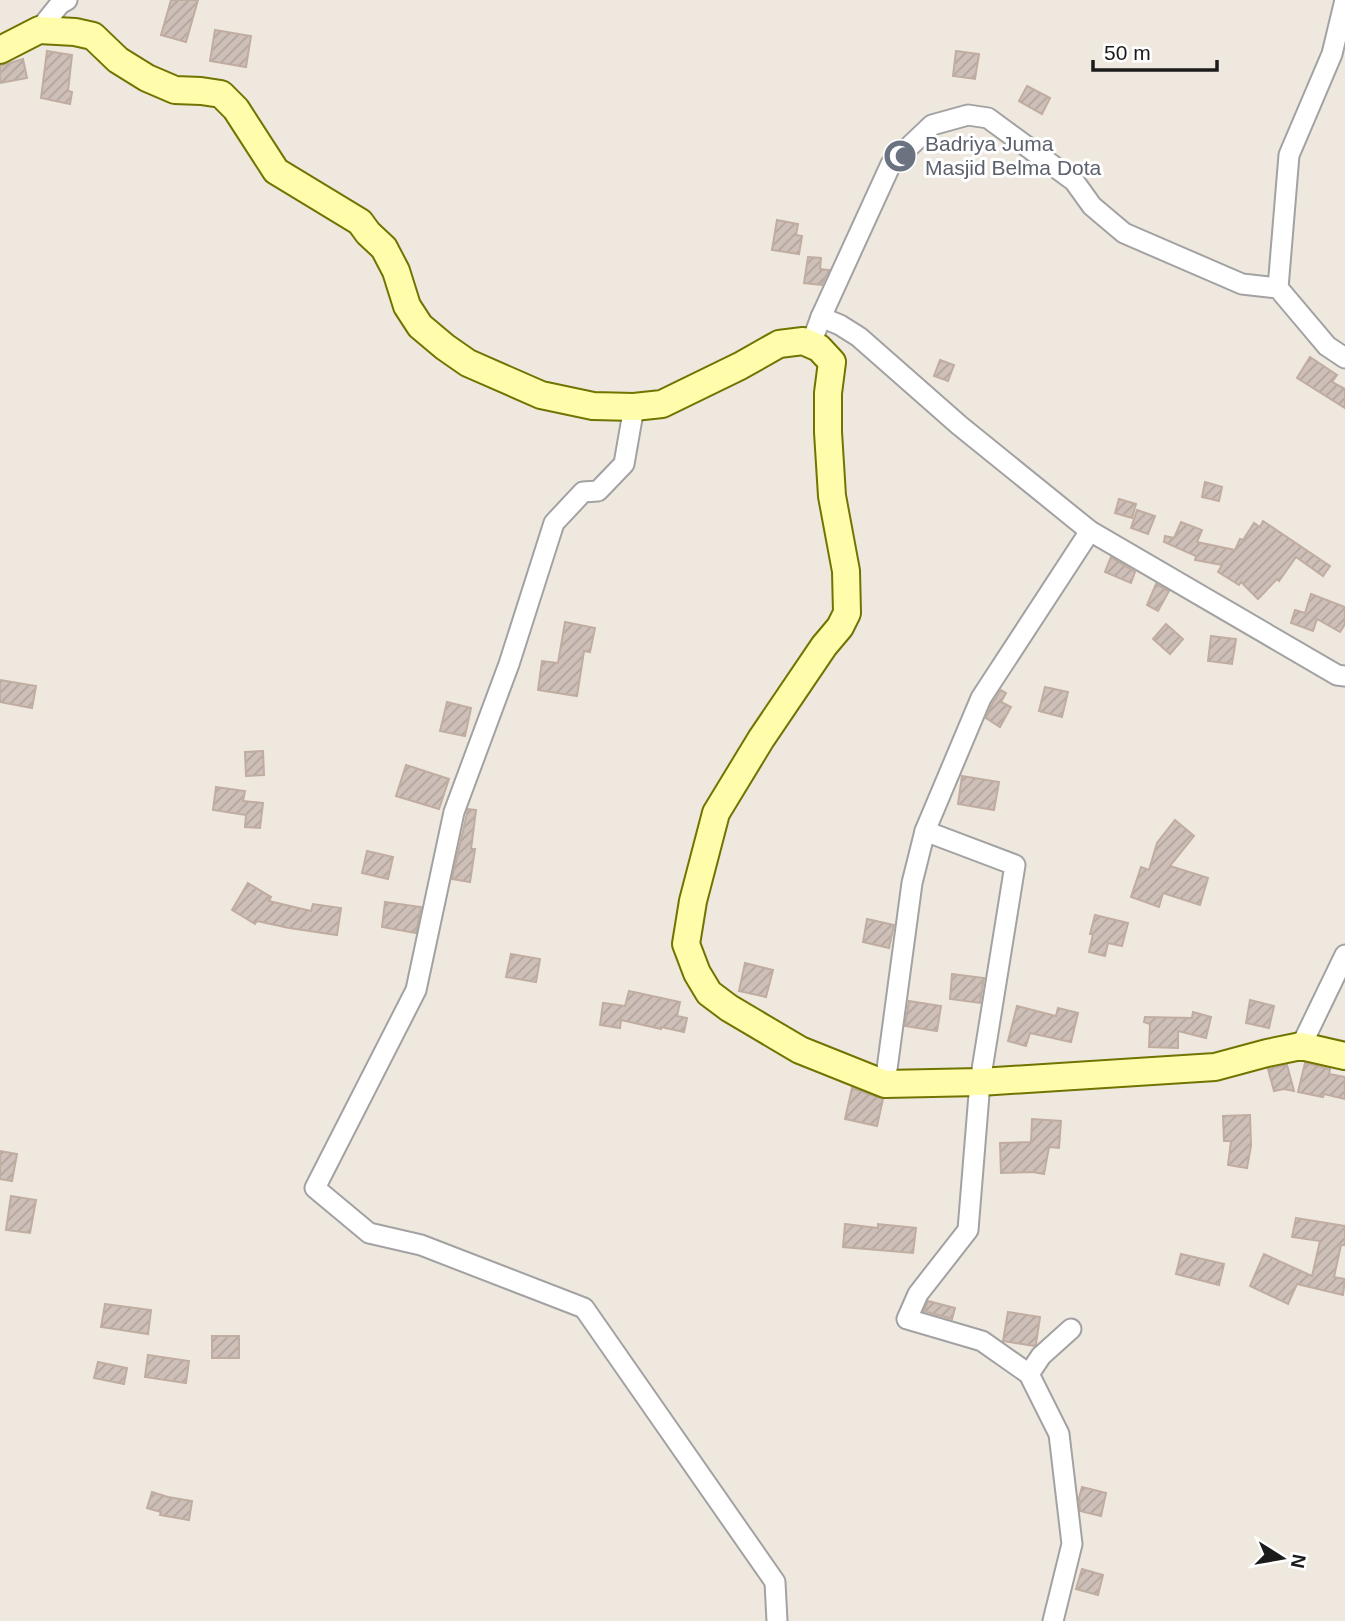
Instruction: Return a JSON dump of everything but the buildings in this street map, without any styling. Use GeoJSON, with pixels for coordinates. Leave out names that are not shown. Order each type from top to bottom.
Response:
{"type":"FeatureCollection","features":[{"type":"Feature","properties":{"kind":"main road"},"geometry":{"type":"LineString","coordinates":[[0,50],[39,30],[75,32],[93,36],[118,60],[147,78],[175,90],[221,94],[236,109],[276,171],[360,222],[384,248],[396,271],[407,306],[420,326],[468,363],[541,395],[593,406],[634,407],[662,404],[779,344],[803,341],[819,348],[832,362],[828,393],[828,432],[832,496],[846,570],[847,613],[840,627],[824,646],[761,739],[716,813],[693,901],[686,944],[697,973],[709,993],[729,1008],[800,1050],[885,1084],[980,1082],[1215,1067],[1301,1046],[1345,1056]]}},
{"type":"Feature","properties":{"kind":"street"},"geometry":{"type":"LineString","coordinates":[[39,30],[60,4],[67,0]]}},
{"type":"Feature","properties":{"kind":"street"},"geometry":{"type":"LineString","coordinates":[[1278,288],[1289,155],[1332,54],[1345,0]]}},
{"type":"Feature","properties":{"kind":"street"},"geometry":{"type":"LineString","coordinates":[[811,344],[891,164],[932,125],[968,115],[988,118],[1074,181],[1092,206],[1124,233],[1242,284],[1278,288],[1326,346],[1345,359]]}},
{"type":"Feature","properties":{"kind":"street"},"geometry":{"type":"LineString","coordinates":[[821,317],[859,337],[959,425],[1090,531],[1337,675],[1345,676]]}},
{"type":"Feature","properties":{"kind":"street"},"geometry":{"type":"LineString","coordinates":[[634,407],[624,464],[598,491],[583,492],[554,523],[509,664],[454,812],[416,990],[315,1188],[369,1233],[421,1245],[584,1308],[775,1582],[777,1621]]}},
{"type":"Feature","properties":{"kind":"street"},"geometry":{"type":"LineString","coordinates":[[885,1084],[912,883],[925,831],[981,698],[1090,531]]}},
{"type":"Feature","properties":{"kind":"street"},"geometry":{"type":"LineString","coordinates":[[925,831],[1015,865],[980,1082],[968,1230],[918,1294],[907,1319],[982,1341],[1029,1374],[1059,1434],[1072,1544],[1054,1621]]}},
{"type":"Feature","properties":{"kind":"street"},"geometry":{"type":"LineString","coordinates":[[1301,1046],[1345,955]]}},
{"type":"Feature","properties":{"kind":"street"},"geometry":{"type":"LineString","coordinates":[[1029,1374],[1041,1356],[1071,1329]]}},
{"type":"Feature","properties":{"kind":"place","name":"Badriya Juma Masjid Belma Dota"},"geometry":{"type":"Point","coordinates":[900,156]}}]}
